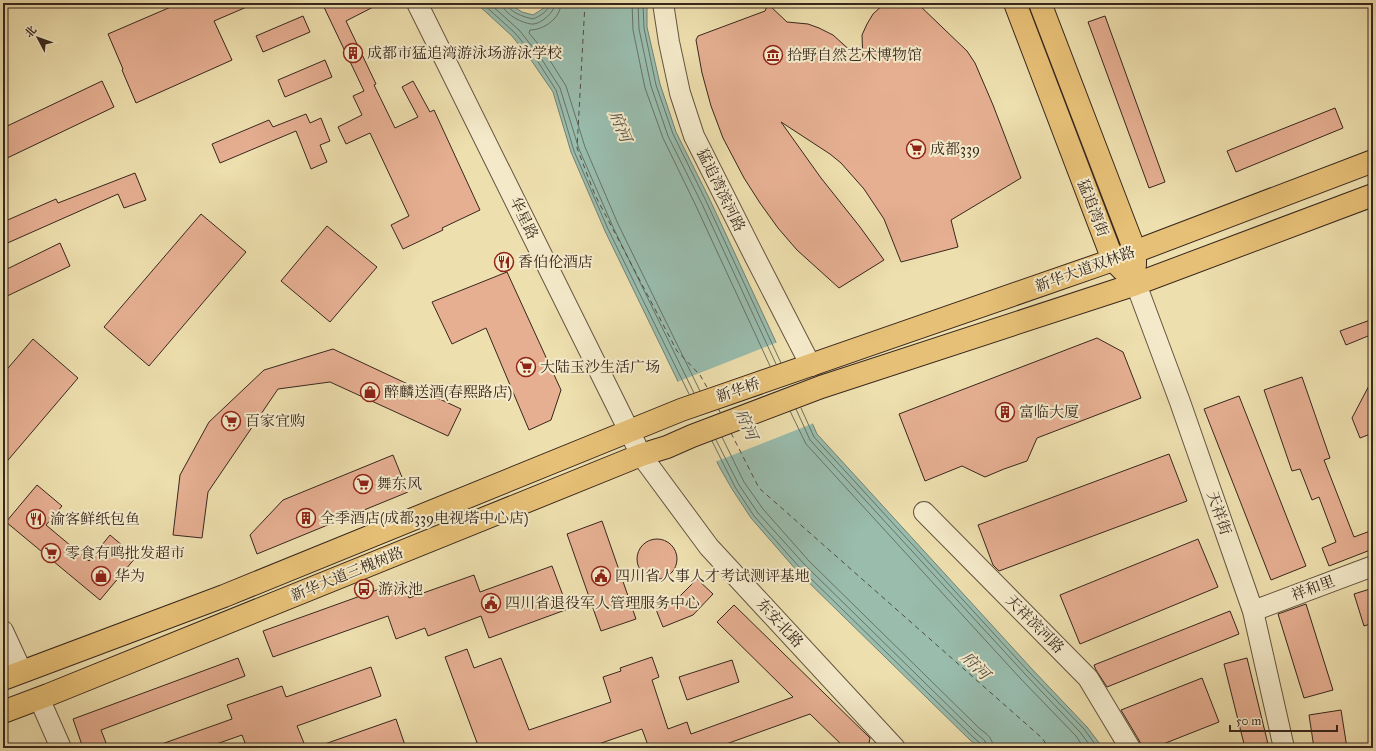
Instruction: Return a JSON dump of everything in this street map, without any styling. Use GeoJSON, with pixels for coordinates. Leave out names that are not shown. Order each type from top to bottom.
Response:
{"type":"FeatureCollection","features":[{"type":"Feature","properties":{"kind":"main road","name":"猛追湾街"},"geometry":{"type":"LineString","coordinates":[[1015,3],[1113,260],[1136,284]]}},
{"type":"Feature","properties":{"kind":"main road","name":"猛追湾街"},"geometry":{"type":"LineString","coordinates":[[1040,3],[1135,251],[1136,284]]}},
{"type":"Feature","properties":{"kind":"main road","name":"新华大道双林路"},"geometry":{"type":"LineString","coordinates":[[803,368],[1113,260],[1373,161]]}},
{"type":"Feature","properties":{"kind":"main road","name":"新华大道双林路"},"geometry":{"type":"LineString","coordinates":[[807,393],[828,384],[1136,284],[1373,194]]}},
{"type":"Feature","properties":{"kind":"main road","name":"新华桥"},"geometry":{"type":"LineString","coordinates":[[681,410],[803,368]]}},
{"type":"Feature","properties":{"kind":"main road","name":"新华桥"},"geometry":{"type":"LineString","coordinates":[[692,436],[807,393]]}},
{"type":"Feature","properties":{"kind":"main road","name":"新华大道三槐树路"},"geometry":{"type":"LineString","coordinates":[[13,675],[224,596],[681,410]]}},
{"type":"Feature","properties":{"kind":"main road","name":"新华大道三槐树路"},"geometry":{"type":"LineString","coordinates":[[3,712],[692,436]]}},
{"type":"Feature","properties":{"kind":"street","name":"华星路"},"geometry":{"type":"LineString","coordinates":[[417,3],[642,455]]}},
{"type":"Feature","properties":{"kind":"street","name":"猛追湾滨河路"},"geometry":{"type":"LineString","coordinates":[[663,3],[669,42],[680,93],[694,136],[755,257],[803,368]]}},
{"type":"Feature","properties":{"kind":"street","name":"天祥街"},"geometry":{"type":"LineString","coordinates":[[1136,284],[1180,402],[1253,611],[1284,748]]}},
{"type":"Feature","properties":{"kind":"street","name":"东安北路"},"geometry":{"type":"LineString","coordinates":[[642,455],[709,547],[895,748]]}},
{"type":"Feature","properties":{"kind":"street","name":"天祥滨河路"},"geometry":{"type":"LineString","coordinates":[[924,512],[1088,678],[1130,748]]}},
{"type":"Feature","properties":{"kind":"street","name":"祥和里"},"geometry":{"type":"LineString","coordinates":[[1253,611],[1373,566]]}},
{"type":"Feature","properties":{"kind":"street"},"geometry":{"type":"LineString","coordinates":[[3,632],[13,675]]}},
{"type":"Feature","properties":{"kind":"street"},"geometry":{"type":"LineString","coordinates":[[39,698],[61,748]]}},
{"type":"Feature","properties":{"kind":"water","name":"府河"},"geometry":{"type":"Polygon","coordinates":[[[476,3],[508,3],[522,12],[533,15],[544,8],[547,3],[647,3],[647,27],[660,84],[676,132],[710,200],[817,434],[1087,727],[1103,748],[980,748],[970,740],[798,572],[751,518],[720,468],[605,231],[571,152],[553,92],[512,36],[476,3]]]}},
{"type":"Feature","properties":{"kind":"pier"},"geometry":{"type":"Polygon","coordinates":[[[778,342],[814,423],[715,462],[677,382],[778,342]]]}},
{"type":"Feature","properties":{"kind":"building"},"geometry":{"type":"Polygon","coordinates":[[[180,3],[256,3],[214,21],[232,60],[136,103],[108,34],[180,3]]]}},
{"type":"Feature","properties":{"kind":"building"},"geometry":{"type":"Polygon","coordinates":[[[322,3],[381,3],[346,21],[376,84],[374,85],[395,128],[418,117],[402,87],[413,81],[430,112],[434,110],[480,210],[403,249],[391,225],[409,216],[370,133],[346,144],[338,127],[362,115],[353,96],[364,91],[322,3]]]}},
{"type":"Feature","properties":{"kind":"building","name":"成都339"},"geometry":{"type":"Polygon","coordinates":[[[885,3],[917,3],[967,51],[975,63],[993,105],[1021,178],[951,220],[958,247],[901,262],[884,219],[864,189],[841,163],[830,154],[781,122],[821,178],[884,260],[839,288],[797,250],[778,228],[744,178],[723,138],[711,106],[702,73],[696,40],[698,36],[765,11],[768,4],[787,22],[808,24],[833,35],[863,62],[862,35],[873,14],[885,3]]]}},
{"type":"Feature","properties":{"kind":"building"},"geometry":{"type":"Polygon","coordinates":[[[303,16],[310,32],[263,52],[256,36],[303,16]]]}},
{"type":"Feature","properties":{"kind":"building"},"geometry":{"type":"Polygon","coordinates":[[[1105,16],[1165,182],[1149,188],[1088,22],[1105,16]]]}},
{"type":"Feature","properties":{"kind":"building"},"geometry":{"type":"Polygon","coordinates":[[[325,60],[332,77],[285,97],[278,80],[325,60]]]}},
{"type":"Feature","properties":{"kind":"building"},"geometry":{"type":"Polygon","coordinates":[[[102,81],[114,107],[3,160],[3,128],[102,81]]]}},
{"type":"Feature","properties":{"kind":"building"},"geometry":{"type":"Polygon","coordinates":[[[1335,108],[1343,128],[1236,172],[1227,151],[1335,108]]]}},
{"type":"Feature","properties":{"kind":"building"},"geometry":{"type":"Polygon","coordinates":[[[306,114],[310,123],[321,118],[330,141],[320,145],[327,162],[311,169],[296,131],[220,163],[212,144],[269,120],[273,127],[306,114]]]}},
{"type":"Feature","properties":{"kind":"building"},"geometry":{"type":"Polygon","coordinates":[[[135,173],[146,200],[124,208],[118,194],[3,245],[3,222],[56,199],[58,203],[135,173]]]}},
{"type":"Feature","properties":{"kind":"building"},"geometry":{"type":"Polygon","coordinates":[[[201,214],[246,252],[149,366],[104,327],[201,214]]]}},
{"type":"Feature","properties":{"kind":"building"},"geometry":{"type":"Polygon","coordinates":[[[327,226],[377,267],[330,322],[281,281],[327,226]]]}},
{"type":"Feature","properties":{"kind":"building"},"geometry":{"type":"Polygon","coordinates":[[[60,243],[70,266],[3,298],[3,271],[60,243]]]}},
{"type":"Feature","properties":{"kind":"building","name":"大陆玉沙生活广场"},"geometry":{"type":"Polygon","coordinates":[[[507,272],[561,390],[551,420],[529,430],[486,328],[452,344],[432,302],[507,272]]]}},
{"type":"Feature","properties":{"kind":"building"},"geometry":{"type":"Polygon","coordinates":[[[1373,319],[1373,334],[1346,345],[1340,331],[1373,319]]]}},
{"type":"Feature","properties":{"kind":"building","name":"富临大厦"},"geometry":{"type":"Polygon","coordinates":[[[1097,338],[1123,352],[1141,398],[1037,438],[1027,461],[985,477],[962,466],[925,481],[899,414],[1097,338]]]}},
{"type":"Feature","properties":{"kind":"building"},"geometry":{"type":"Polygon","coordinates":[[[33,339],[78,378],[3,466],[3,374],[33,339]]]}},
{"type":"Feature","properties":{"kind":"building"},"geometry":{"type":"Polygon","coordinates":[[[333,349],[461,409],[448,436],[330,382],[278,389],[208,492],[202,538],[173,535],[180,475],[209,422],[264,370],[333,349]]]}},
{"type":"Feature","properties":{"kind":"building"},"geometry":{"type":"Polygon","coordinates":[[[1302,377],[1330,458],[1324,460],[1354,537],[1373,530],[1373,549],[1329,566],[1322,548],[1336,542],[1319,497],[1312,500],[1300,469],[1292,471],[1264,390],[1302,377]]]}},
{"type":"Feature","properties":{"kind":"building"},"geometry":{"type":"Polygon","coordinates":[[[1373,378],[1373,433],[1360,438],[1352,418],[1373,378]]]}},
{"type":"Feature","properties":{"kind":"building"},"geometry":{"type":"Polygon","coordinates":[[[1239,396],[1306,566],[1271,580],[1204,409],[1239,396]]]}},
{"type":"Feature","properties":{"kind":"building"},"geometry":{"type":"Polygon","coordinates":[[[1169,454],[1187,501],[999,571],[993,565],[978,525],[1169,454]]]}},
{"type":"Feature","properties":{"kind":"building","name":"全季酒店(成都339电视塔中心店)"},"geometry":{"type":"Polygon","coordinates":[[[393,455],[408,492],[257,554],[250,535],[283,500],[393,455]]]}},
{"type":"Feature","properties":{"kind":"building"},"geometry":{"type":"Polygon","coordinates":[[[37,485],[62,506],[46,525],[89,561],[110,535],[136,557],[100,600],[6,522],[37,485]]]}},
{"type":"Feature","properties":{"kind":"building","name":"四川省人事人才考试测评基地"},"geometry":{"type":"Polygon","coordinates":[[[602,521],[636,619],[601,631],[567,534],[602,521]]]}},
{"type":"Feature","properties":{"kind":"building"},"geometry":{"type":"Polygon","coordinates":[[[657,539],[671,545],[677,559],[671,573],[657,579],[643,573],[637,559],[643,545],[657,539]]]}},
{"type":"Feature","properties":{"kind":"building"},"geometry":{"type":"Polygon","coordinates":[[[1198,539],[1218,587],[1080,644],[1060,595],[1198,539]]]}},
{"type":"Feature","properties":{"kind":"building"},"geometry":{"type":"Polygon","coordinates":[[[552,566],[568,609],[489,638],[481,616],[428,636],[425,628],[396,639],[388,616],[273,657],[263,631],[402,581],[409,598],[474,575],[480,592],[552,566]]]}},
{"type":"Feature","properties":{"kind":"building"},"geometry":{"type":"Polygon","coordinates":[[[697,579],[713,594],[693,615],[663,627],[655,607],[680,596],[697,579]]]}},
{"type":"Feature","properties":{"kind":"building"},"geometry":{"type":"Polygon","coordinates":[[[1373,588],[1373,623],[1364,626],[1354,594],[1373,588]]]}},
{"type":"Feature","properties":{"kind":"building"},"geometry":{"type":"Polygon","coordinates":[[[1306,604],[1333,690],[1304,698],[1278,614],[1306,604]]]}},
{"type":"Feature","properties":{"kind":"building"},"geometry":{"type":"Polygon","coordinates":[[[734,605],[870,738],[868,748],[845,748],[810,714],[715,748],[649,748],[642,729],[587,748],[479,748],[445,657],[467,649],[474,668],[501,658],[529,730],[611,702],[603,677],[621,671],[620,668],[652,657],[659,677],[652,680],[668,729],[687,722],[691,734],[793,697],[717,622],[734,605]]]}},
{"type":"Feature","properties":{"kind":"building"},"geometry":{"type":"Polygon","coordinates":[[[1230,611],[1239,634],[1107,687],[1096,670],[1094,665],[1230,611]]]}},
{"type":"Feature","properties":{"kind":"building"},"geometry":{"type":"Polygon","coordinates":[[[238,658],[245,676],[101,730],[108,748],[83,748],[73,719],[238,658]]]}},
{"type":"Feature","properties":{"kind":"building"},"geometry":{"type":"Polygon","coordinates":[[[1247,658],[1269,748],[1245,748],[1224,664],[1247,658]]]}},
{"type":"Feature","properties":{"kind":"building"},"geometry":{"type":"Polygon","coordinates":[[[732,660],[739,682],[687,700],[679,677],[732,660]]]}},
{"type":"Feature","properties":{"kind":"building"},"geometry":{"type":"Polygon","coordinates":[[[371,667],[381,696],[297,726],[306,748],[247,748],[242,735],[205,748],[156,748],[156,746],[232,719],[227,705],[282,686],[286,697],[371,667]]]}},
{"type":"Feature","properties":{"kind":"building"},"geometry":{"type":"Polygon","coordinates":[[[1202,678],[1219,722],[1153,748],[1141,748],[1140,742],[1121,710],[1202,678]]]}},
{"type":"Feature","properties":{"kind":"building"},"geometry":{"type":"Polygon","coordinates":[[[1341,710],[1347,748],[1314,748],[1309,715],[1341,710]]]}},
{"type":"Feature","properties":{"kind":"building"},"geometry":{"type":"Polygon","coordinates":[[[396,719],[406,748],[320,748],[319,746],[396,719]]]}},
{"type":"Feature","properties":{"kind":"ferry route"},"geometry":{"type":"LineString","coordinates":[[585,3],[577,148],[595,195],[677,351],[700,375],[708,389]]}},
{"type":"Feature","properties":{"kind":"ferry route"},"geometry":{"type":"LineString","coordinates":[[718,408],[721,414]]}},
{"type":"Feature","properties":{"kind":"ferry route"},"geometry":{"type":"LineString","coordinates":[[731,433],[759,488],[1042,738],[1049,748]]}},
{"type":"Feature","properties":{"kind":"place","name":"成都市猛追湾游泳场游泳学校"},"geometry":{"type":"Point","coordinates":[353,53]}},
{"type":"Feature","properties":{"kind":"place","name":"拾野自然艺术博物馆"},"geometry":{"type":"Point","coordinates":[773,55]}},
{"type":"Feature","properties":{"kind":"place","name":"成都339"},"geometry":{"type":"Point","coordinates":[916,149]}},
{"type":"Feature","properties":{"kind":"place","name":"香伯伦酒店"},"geometry":{"type":"Point","coordinates":[504,262]}},
{"type":"Feature","properties":{"kind":"place","name":"大陆玉沙生活广场"},"geometry":{"type":"Point","coordinates":[526,367]}},
{"type":"Feature","properties":{"kind":"place","name":"醉麟送酒(春熙路店)"},"geometry":{"type":"Point","coordinates":[370,392]}},
{"type":"Feature","properties":{"kind":"place","name":"富临大厦"},"geometry":{"type":"Point","coordinates":[1005,412]}},
{"type":"Feature","properties":{"kind":"place","name":"百家宜购"},"geometry":{"type":"Point","coordinates":[231,421]}},
{"type":"Feature","properties":{"kind":"place","name":"舞东风"},"geometry":{"type":"Point","coordinates":[363,484]}},
{"type":"Feature","properties":{"kind":"place","name":"全季酒店(成都339电视塔中心店)"},"geometry":{"type":"Point","coordinates":[306,518]}},
{"type":"Feature","properties":{"kind":"place","name":"渝客鲜纸包鱼"},"geometry":{"type":"Point","coordinates":[36,519]}},
{"type":"Feature","properties":{"kind":"place","name":"零食有鸣批发超市"},"geometry":{"type":"Point","coordinates":[51,553]}},
{"type":"Feature","properties":{"kind":"place","name":"华为"},"geometry":{"type":"Point","coordinates":[101,576]}},
{"type":"Feature","properties":{"kind":"place","name":"四川省人事人才考试测评基地"},"geometry":{"type":"Point","coordinates":[601,576]}},
{"type":"Feature","properties":{"kind":"place","name":"游泳池"},"geometry":{"type":"Point","coordinates":[364,589]}},
{"type":"Feature","properties":{"kind":"place","name":"四川省退役军人管理服务中心"},"geometry":{"type":"Point","coordinates":[491,603]}}]}
